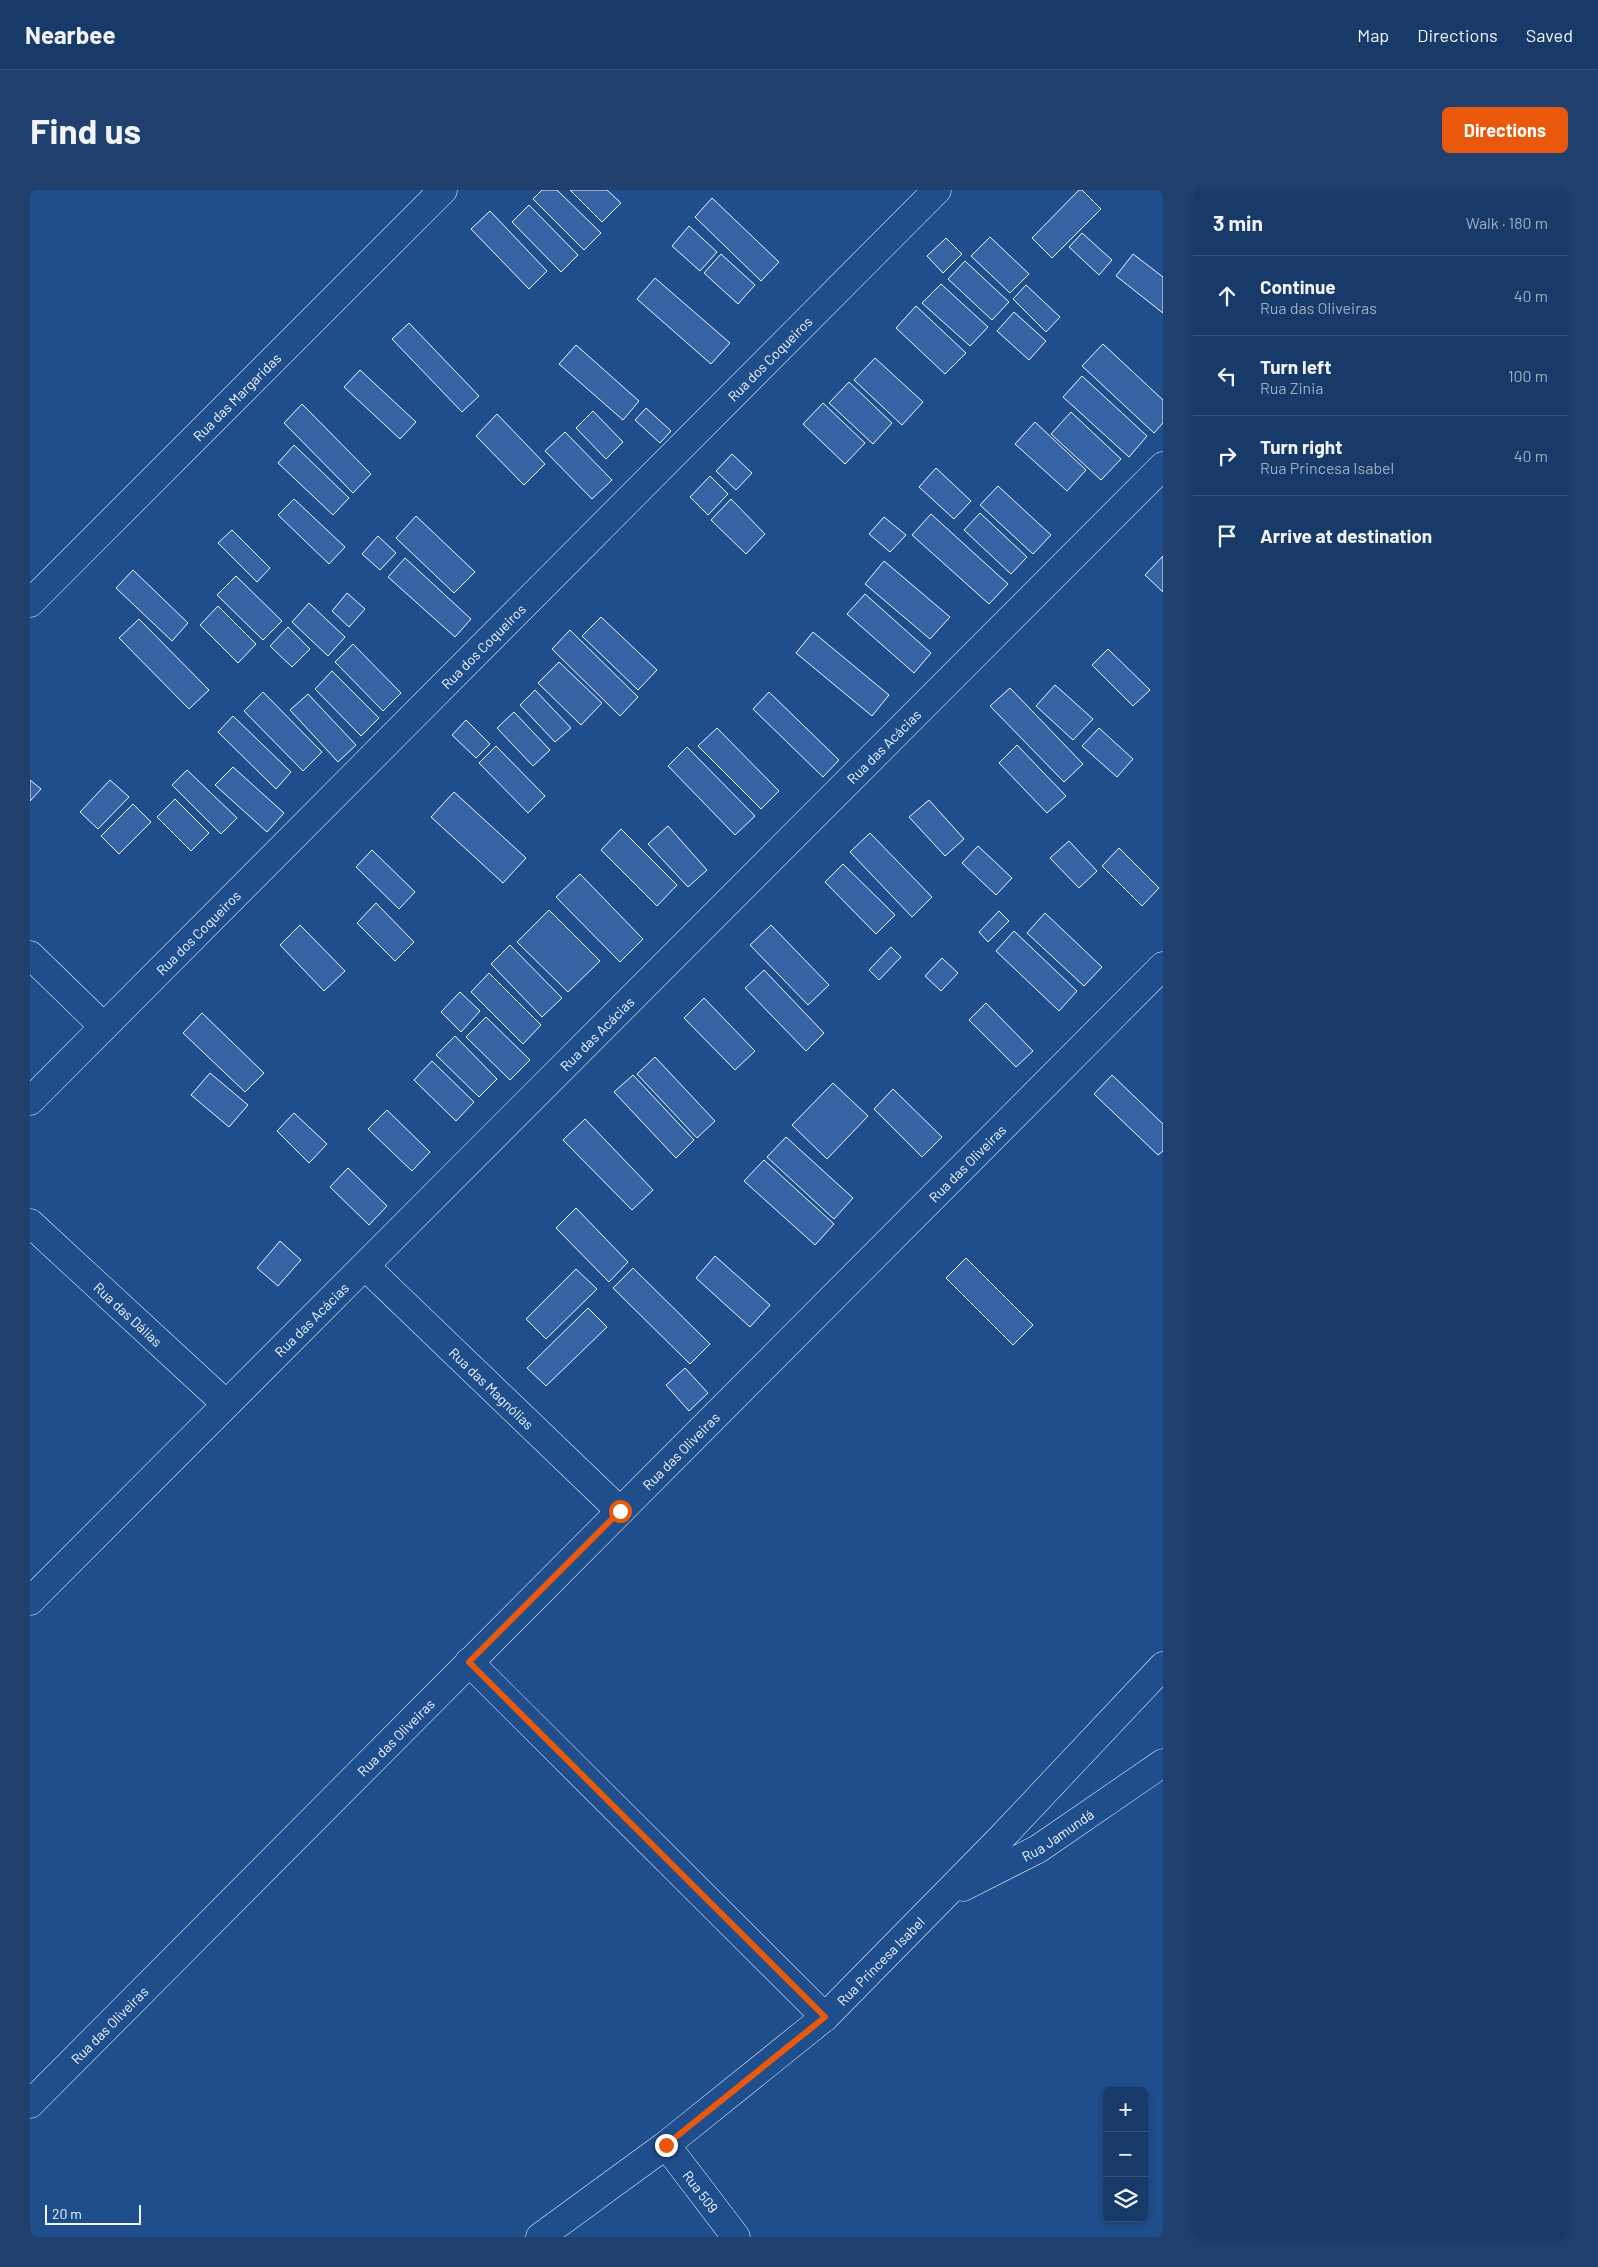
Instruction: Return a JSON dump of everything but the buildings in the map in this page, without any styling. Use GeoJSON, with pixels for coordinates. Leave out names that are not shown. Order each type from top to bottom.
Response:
{"type":"FeatureCollection","features":[{"type":"Feature","properties":{"kind":"street","name":"Rua das Margaridas"},"geometry":{"type":"LineString","coordinates":[[30,603],[443,190]]}},
{"type":"Feature","properties":{"kind":"street","name":"Rua dos Coqueiros"},"geometry":{"type":"LineString","coordinates":[[30,1101],[938,190]]}},
{"type":"Feature","properties":{"kind":"street","name":"Rua das Acácias"},"geometry":{"type":"LineString","coordinates":[[30,1601],[1163,466]]}},
{"type":"Feature","properties":{"kind":"street"},"geometry":{"type":"LineString","coordinates":[[30,955],[104,1027]]}},
{"type":"Feature","properties":{"kind":"street","name":"Rua das Oliveiras"},"geometry":{"type":"LineString","coordinates":[[30,2104],[1163,966]]}},
{"type":"Feature","properties":{"kind":"street","name":"Rua das Dálias"},"geometry":{"type":"LineString","coordinates":[[30,1223],[226,1404]]}},
{"type":"Feature","properties":{"kind":"street","name":"Rua das Magnólias"},"geometry":{"type":"LineString","coordinates":[[365,1266],[620,1511]]}},
{"type":"Feature","properties":{"kind":"street"},"geometry":{"type":"LineString","coordinates":[[469,1662],[825,2017]]}},
{"type":"Feature","properties":{"kind":"street","name":"Rua Princesa Isabel"},"geometry":{"type":"LineString","coordinates":[[540,2237],[666,2145],[825,2017],[944,1896],[1163,1666]]}},
{"type":"Feature","properties":{"kind":"street","name":"Rua Jamundá"},"geometry":{"type":"LineString","coordinates":[[944,1896],[1038,1849],[1163,1763]]}},
{"type":"Feature","properties":{"kind":"street","name":"Rua 509"},"geometry":{"type":"LineString","coordinates":[[666,2145],[736,2237]]}},
{"type":"Feature","properties":{"kind":"route"},"geometry":{"type":"LineString","coordinates":[[620,1511],[469,1662],[825,2017],[666,2145]]}}]}
